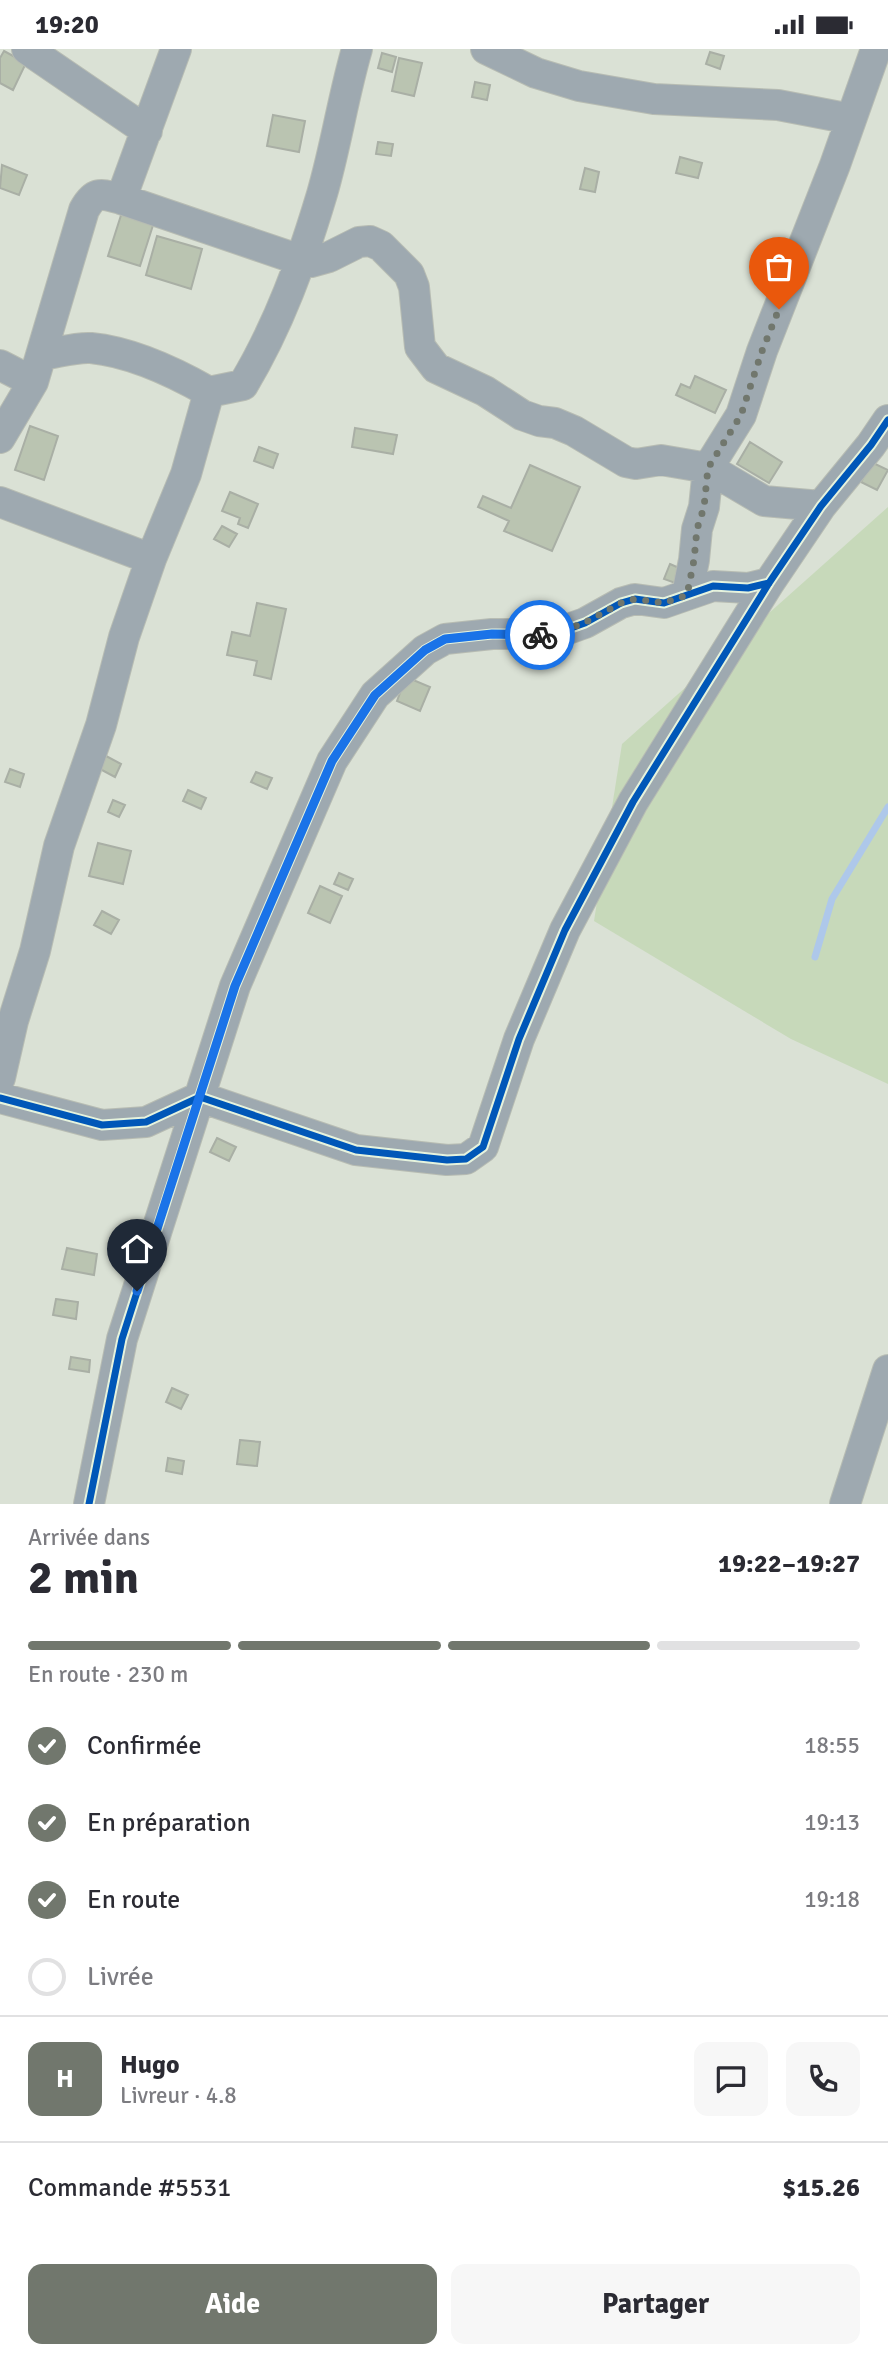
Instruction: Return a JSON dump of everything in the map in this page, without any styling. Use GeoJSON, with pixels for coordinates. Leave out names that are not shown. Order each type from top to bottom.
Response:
{"type":"FeatureCollection","features":[{"type":"Feature","properties":{"kind":"street"},"geometry":{"type":"LineString","coordinates":[[27,49],[147,131]]}},
{"type":"Feature","properties":{"kind":"street"},"geometry":{"type":"LineString","coordinates":[[121,199],[176,49]]}},
{"type":"Feature","properties":{"kind":"street"},"geometry":{"type":"LineString","coordinates":[[0,365],[37,369],[89,348],[174,373],[209,391],[243,386],[285,307],[322,193],[357,49]]}},
{"type":"Feature","properties":{"kind":"street"},"geometry":{"type":"LineString","coordinates":[[486,49],[536,73],[579,86],[654,99],[778,105],[851,119]]}},
{"type":"Feature","properties":{"kind":"street"},"geometry":{"type":"LineString","coordinates":[[687,595],[697,529],[704,507],[708,468],[741,415],[762,351],[876,49]]}},
{"type":"Feature","properties":{"kind":"street"},"geometry":{"type":"LineString","coordinates":[[0,438],[37,369],[84,209],[91,197],[100,194],[311,262],[329,257],[359,242],[370,241],[381,246],[408,274],[414,287],[420,347],[436,368],[485,391],[522,415],[540,421],[555,422],[574,431],[626,462],[636,464],[661,460],[708,468],[764,501],[821,506]]}},
{"type":"Feature","properties":{"kind":"street"},"geometry":{"type":"LineString","coordinates":[[0,1078],[13,1021],[35,951],[59,846],[101,725],[124,637],[151,559],[186,474],[209,391]]}},
{"type":"Feature","properties":{"kind":"street"},"geometry":{"type":"LineString","coordinates":[[0,1098],[102,1125],[146,1122],[201,1097],[356,1150],[447,1160],[466,1159],[483,1147],[519,1039],[565,930],[638,792],[769,583],[821,506],[872,445],[888,420]]}},
{"type":"Feature","properties":{"kind":"street"},"geometry":{"type":"LineString","coordinates":[[0,502],[151,559]]}},
{"type":"Feature","properties":{"kind":"street"},"geometry":{"type":"LineString","coordinates":[[89,1504],[122,1339],[235,986],[332,761],[375,695],[425,650],[445,639],[492,634],[554,634],[635,599],[664,603],[713,586],[748,588],[769,583]]}},
{"type":"Feature","properties":{"kind":"street"},"geometry":{"type":"LineString","coordinates":[[845,1504],[888,1370]]}},
{"type":"Feature","properties":{"kind":"green space"},"geometry":{"type":"Polygon","coordinates":[[[888,507],[888,1084],[791,1039],[594,921],[622,744],[888,507]]]}},
{"type":"Feature","properties":{"kind":"building"},"geometry":{"type":"Polygon","coordinates":[[[4,51],[26,63],[13,90],[0,83],[0,58],[4,51]]]}},
{"type":"Feature","properties":{"kind":"building"},"geometry":{"type":"Polygon","coordinates":[[[710,52],[724,56],[720,69],[706,64],[710,52]]]}},
{"type":"Feature","properties":{"kind":"building"},"geometry":{"type":"Polygon","coordinates":[[[382,53],[396,57],[392,72],[378,68],[382,53]]]}},
{"type":"Feature","properties":{"kind":"building"},"geometry":{"type":"Polygon","coordinates":[[[399,58],[422,63],[414,96],[392,91],[399,58]]]}},
{"type":"Feature","properties":{"kind":"building"},"geometry":{"type":"Polygon","coordinates":[[[475,82],[490,85],[487,100],[472,97],[475,82]]]}},
{"type":"Feature","properties":{"kind":"building"},"geometry":{"type":"Polygon","coordinates":[[[273,115],[305,121],[299,152],[267,146],[273,115]]]}},
{"type":"Feature","properties":{"kind":"building"},"geometry":{"type":"Polygon","coordinates":[[[378,142],[393,144],[391,156],[376,154],[378,142]]]}},
{"type":"Feature","properties":{"kind":"building"},"geometry":{"type":"Polygon","coordinates":[[[680,157],[702,163],[698,178],[676,173],[680,157]]]}},
{"type":"Feature","properties":{"kind":"building"},"geometry":{"type":"Polygon","coordinates":[[[2,165],[27,175],[19,195],[0,188],[2,165]]]}},
{"type":"Feature","properties":{"kind":"building"},"geometry":{"type":"Polygon","coordinates":[[[585,168],[599,172],[595,192],[580,189],[585,168]]]}},
{"type":"Feature","properties":{"kind":"building"},"geometry":{"type":"Polygon","coordinates":[[[123,209],[155,219],[140,266],[108,256],[123,209]]]}},
{"type":"Feature","properties":{"kind":"building"},"geometry":{"type":"Polygon","coordinates":[[[157,236],[202,249],[191,289],[146,275],[157,236]]]}},
{"type":"Feature","properties":{"kind":"building"},"geometry":{"type":"Polygon","coordinates":[[[695,376],[726,390],[715,413],[676,395],[681,384],[690,388],[695,376]]]}},
{"type":"Feature","properties":{"kind":"building"},"geometry":{"type":"Polygon","coordinates":[[[30,426],[58,436],[44,480],[15,470],[30,426]]]}},
{"type":"Feature","properties":{"kind":"building"},"geometry":{"type":"Polygon","coordinates":[[[355,428],[397,435],[393,454],[352,447],[355,428]]]}},
{"type":"Feature","properties":{"kind":"building"},"geometry":{"type":"Polygon","coordinates":[[[750,442],[782,462],[769,483],[737,464],[750,442]]]}},
{"type":"Feature","properties":{"kind":"building"},"geometry":{"type":"Polygon","coordinates":[[[259,447],[278,454],[273,468],[254,461],[259,447]]]}},
{"type":"Feature","properties":{"kind":"building"},"geometry":{"type":"Polygon","coordinates":[[[871,462],[888,470],[877,490],[861,482],[871,462]]]}},
{"type":"Feature","properties":{"kind":"building"},"geometry":{"type":"Polygon","coordinates":[[[530,465],[580,487],[552,551],[504,531],[509,521],[478,507],[483,496],[511,508],[530,465]]]}},
{"type":"Feature","properties":{"kind":"building"},"geometry":{"type":"Polygon","coordinates":[[[230,492],[258,504],[248,528],[238,524],[240,518],[222,511],[230,492]]]}},
{"type":"Feature","properties":{"kind":"building"},"geometry":{"type":"Polygon","coordinates":[[[222,526],[237,534],[229,547],[214,539],[222,526]]]}},
{"type":"Feature","properties":{"kind":"building"},"geometry":{"type":"Polygon","coordinates":[[[670,564],[686,571],[681,585],[664,579],[670,564]]]}},
{"type":"Feature","properties":{"kind":"building"},"geometry":{"type":"Polygon","coordinates":[[[257,603],[286,609],[271,679],[254,675],[257,661],[227,655],[232,632],[250,636],[257,603]]]}},
{"type":"Feature","properties":{"kind":"building"},"geometry":{"type":"Polygon","coordinates":[[[406,677],[430,687],[420,711],[397,701],[406,677]]]}},
{"type":"Feature","properties":{"kind":"building"},"geometry":{"type":"Polygon","coordinates":[[[106,756],[121,764],[115,777],[100,769],[106,756]]]}},
{"type":"Feature","properties":{"kind":"building"},"geometry":{"type":"Polygon","coordinates":[[[10,769],[24,774],[20,787],[5,782],[10,769]]]}},
{"type":"Feature","properties":{"kind":"building"},"geometry":{"type":"Polygon","coordinates":[[[256,772],[272,778],[267,789],[251,782],[256,772]]]}},
{"type":"Feature","properties":{"kind":"building"},"geometry":{"type":"Polygon","coordinates":[[[188,790],[206,798],[201,809],[183,801],[188,790]]]}},
{"type":"Feature","properties":{"kind":"building"},"geometry":{"type":"Polygon","coordinates":[[[113,800],[125,805],[119,817],[108,812],[113,800]]]}},
{"type":"Feature","properties":{"kind":"building"},"geometry":{"type":"Polygon","coordinates":[[[98,843],[131,851],[123,884],[89,876],[98,843]]]}},
{"type":"Feature","properties":{"kind":"building"},"geometry":{"type":"Polygon","coordinates":[[[339,873],[353,879],[348,890],[334,884],[339,873]]]}},
{"type":"Feature","properties":{"kind":"building"},"geometry":{"type":"Polygon","coordinates":[[[320,886],[342,896],[330,923],[308,913],[320,886]]]}},
{"type":"Feature","properties":{"kind":"building"},"geometry":{"type":"Polygon","coordinates":[[[102,911],[119,920],[111,934],[94,925],[102,911]]]}},
{"type":"Feature","properties":{"kind":"building"},"geometry":{"type":"Polygon","coordinates":[[[217,1138],[236,1147],[229,1161],[210,1152],[217,1138]]]}},
{"type":"Feature","properties":{"kind":"building"},"geometry":{"type":"Polygon","coordinates":[[[67,1248],[97,1254],[94,1275],[62,1269],[67,1248]]]}},
{"type":"Feature","properties":{"kind":"building"},"geometry":{"type":"Polygon","coordinates":[[[56,1299],[78,1302],[76,1319],[53,1315],[56,1299]]]}},
{"type":"Feature","properties":{"kind":"building"},"geometry":{"type":"Polygon","coordinates":[[[71,1357],[90,1360],[89,1372],[69,1369],[71,1357]]]}},
{"type":"Feature","properties":{"kind":"building"},"geometry":{"type":"Polygon","coordinates":[[[172,1388],[188,1395],[181,1409],[166,1402],[172,1388]]]}},
{"type":"Feature","properties":{"kind":"building"},"geometry":{"type":"Polygon","coordinates":[[[240,1440],[260,1442],[257,1466],[237,1464],[240,1440]]]}},
{"type":"Feature","properties":{"kind":"building"},"geometry":{"type":"Polygon","coordinates":[[[168,1458],[184,1461],[182,1474],[166,1471],[168,1458]]]}},
{"type":"Feature","properties":{"kind":"waterway"},"geometry":{"type":"LineString","coordinates":[[815,957],[832,899],[888,807]]}},
{"type":"Feature","properties":{"kind":"cycle path"},"geometry":{"type":"LineString","coordinates":[[0,1098],[102,1125],[146,1122],[200,1097],[356,1150],[447,1160],[466,1159],[483,1147],[519,1039],[565,930],[633,802],[769,583],[821,506],[888,420]]}},
{"type":"Feature","properties":{"kind":"cycle path"},"geometry":{"type":"LineString","coordinates":[[89,1504],[122,1339],[235,986],[332,761],[375,695],[425,650],[445,639],[492,634],[554,634],[585,623],[621,603],[635,599],[664,603],[713,586],[748,588],[769,583]]}},
{"type":"Feature","properties":{"kind":"way so far"},"geometry":{"type":"LineString","coordinates":[[540,635],[554,634],[584,623],[621,603],[635,599],[664,603],[687,595],[697,529],[704,507],[708,468],[741,415],[779,309]]}},
{"type":"Feature","properties":{"kind":"route"},"geometry":{"type":"LineString","coordinates":[[137,1291],[235,986],[332,761],[375,695],[425,650],[445,639],[492,634],[540,635]]}}]}
